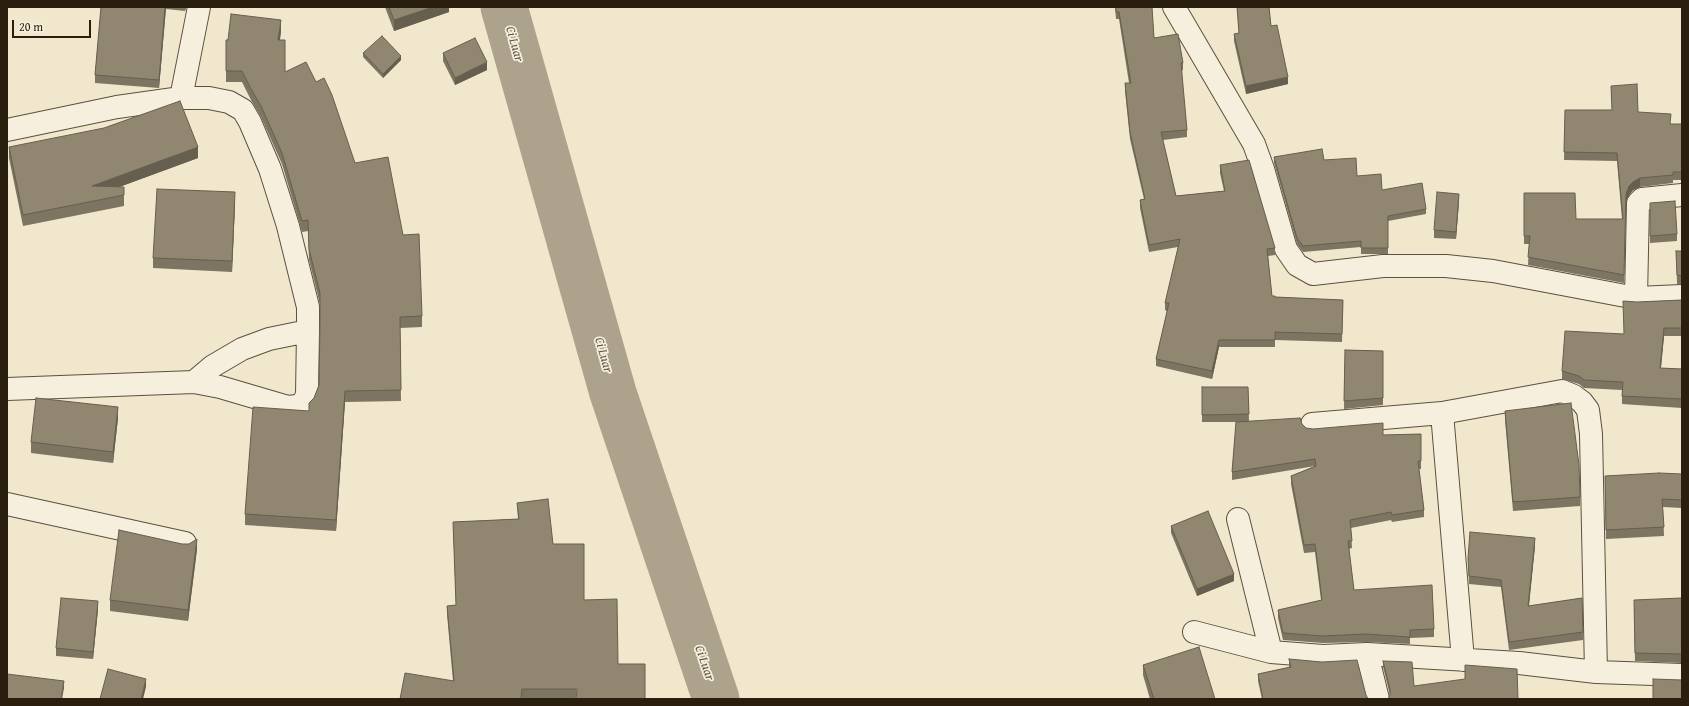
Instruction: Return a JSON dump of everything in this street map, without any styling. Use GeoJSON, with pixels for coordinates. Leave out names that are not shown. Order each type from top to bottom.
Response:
{"type":"FeatureCollection","features":[{"type":"Feature","properties":{"kind":"street"},"geometry":{"type":"LineString","coordinates":[[181,98],[199,7]]}},
{"type":"Feature","properties":{"kind":"street"},"geometry":{"type":"LineString","coordinates":[[1174,7],[1254,144],[1263,169],[1286,249],[1297,265],[1312,274],[1383,266],[1446,266],[1493,271],[1636,298],[1682,296]]}},
{"type":"Feature","properties":{"kind":"street"},"geometry":{"type":"LineString","coordinates":[[7,130],[117,107],[181,98],[209,98],[229,102],[243,110],[250,122],[270,169],[288,226],[308,307],[307,396],[303,403],[297,406],[288,407],[220,387],[194,382],[7,389]]}},
{"type":"Feature","properties":{"kind":"street"},"geometry":{"type":"LineString","coordinates":[[1636,298],[1638,203],[1642,199],[1682,195]]}},
{"type":"Feature","properties":{"kind":"street"},"geometry":{"type":"LineString","coordinates":[[194,382],[213,366],[242,348],[269,339],[308,331]]}},
{"type":"Feature","properties":{"kind":"street"},"geometry":{"type":"LineString","coordinates":[[1312,424],[1442,413],[1562,391],[1574,396],[1582,402],[1588,410],[1591,434],[1596,672]]}},
{"type":"Feature","properties":{"kind":"street"},"geometry":{"type":"LineString","coordinates":[[1442,413],[1463,660]]}},
{"type":"Feature","properties":{"kind":"street"},"geometry":{"type":"LineString","coordinates":[[7,504],[185,543]]}},
{"type":"Feature","properties":{"kind":"street"},"geometry":{"type":"LineString","coordinates":[[1238,519],[1271,652]]}},
{"type":"Feature","properties":{"kind":"street"},"geometry":{"type":"LineString","coordinates":[[1194,632],[1271,652],[1323,656],[1367,654],[1519,663],[1596,672],[1682,675]]}},
{"type":"Feature","properties":{"kind":"street"},"geometry":{"type":"LineString","coordinates":[[1367,654],[1378,699]]}},
{"type":"Feature","properties":{"kind":"building"},"geometry":{"type":"Polygon","coordinates":[[[101,7],[165,7],[159,80],[95,75],[101,7]]]}},
{"type":"Feature","properties":{"kind":"building"},"geometry":{"type":"Polygon","coordinates":[[[389,7],[433,7],[394,20],[389,7]]]}},
{"type":"Feature","properties":{"kind":"building"},"geometry":{"type":"Polygon","coordinates":[[[1116,7],[1152,7],[1154,38],[1178,34],[1183,63],[1181,63],[1187,130],[1161,132],[1176,196],[1225,191],[1220,165],[1249,160],[1275,248],[1267,249],[1272,296],[1343,300],[1342,334],[1275,332],[1275,340],[1219,340],[1212,371],[1156,359],[1169,303],[1165,303],[1180,239],[1149,245],[1140,200],[1145,199],[1130,132],[1125,83],[1131,83],[1119,12],[1116,12],[1116,7]]]}},
{"type":"Feature","properties":{"kind":"building"},"geometry":{"type":"Polygon","coordinates":[[[1237,7],[1269,7],[1271,26],[1277,25],[1288,77],[1246,86],[1234,34],[1239,33],[1237,7]]]}},
{"type":"Feature","properties":{"kind":"building"},"geometry":{"type":"Polygon","coordinates":[[[231,14],[281,20],[278,40],[285,40],[285,72],[306,62],[316,82],[324,78],[332,95],[355,163],[388,157],[403,235],[419,234],[422,316],[400,317],[401,390],[345,391],[336,520],[245,514],[253,407],[309,411],[309,403],[314,398],[319,385],[320,293],[309,249],[308,220],[302,221],[282,153],[261,106],[242,71],[226,71],[226,40],[228,40],[231,14]]]}},
{"type":"Feature","properties":{"kind":"building"},"geometry":{"type":"Polygon","coordinates":[[[382,36],[401,56],[383,74],[363,53],[382,36]]]}},
{"type":"Feature","properties":{"kind":"building"},"geometry":{"type":"Polygon","coordinates":[[[475,38],[487,62],[455,78],[443,53],[475,38]]]}},
{"type":"Feature","properties":{"kind":"building"},"geometry":{"type":"Polygon","coordinates":[[[1637,84],[1638,112],[1671,114],[1670,124],[1682,124],[1682,172],[1673,172],[1673,175],[1640,178],[1629,186],[1626,194],[1624,275],[1528,257],[1530,236],[1524,236],[1524,193],[1575,193],[1576,219],[1623,219],[1617,153],[1564,152],[1565,110],[1612,110],[1611,86],[1637,84]]]}},
{"type":"Feature","properties":{"kind":"building"},"geometry":{"type":"Polygon","coordinates":[[[180,101],[198,147],[92,186],[124,187],[124,195],[23,215],[9,147],[104,128],[180,101]]]}},
{"type":"Feature","properties":{"kind":"building"},"geometry":{"type":"Polygon","coordinates":[[[1322,149],[1324,160],[1356,158],[1357,176],[1381,174],[1382,190],[1422,183],[1426,209],[1388,216],[1388,248],[1361,248],[1361,241],[1303,246],[1297,238],[1274,157],[1322,149]]]}},
{"type":"Feature","properties":{"kind":"building"},"geometry":{"type":"Polygon","coordinates":[[[157,189],[235,192],[232,261],[153,258],[157,189]]]}},
{"type":"Feature","properties":{"kind":"building"},"geometry":{"type":"Polygon","coordinates":[[[1437,192],[1459,194],[1456,232],[1434,230],[1437,192]]]}},
{"type":"Feature","properties":{"kind":"building"},"geometry":{"type":"Polygon","coordinates":[[[1675,201],[1677,234],[1650,236],[1650,203],[1675,201]]]}},
{"type":"Feature","properties":{"kind":"building"},"geometry":{"type":"Polygon","coordinates":[[[1676,251],[1682,251],[1682,276],[1677,275],[1676,251]]]}},
{"type":"Feature","properties":{"kind":"building"},"geometry":{"type":"Polygon","coordinates":[[[1682,300],[1682,328],[1664,328],[1660,368],[1682,369],[1682,399],[1622,396],[1623,382],[1584,380],[1579,376],[1562,371],[1565,331],[1624,334],[1623,301],[1637,302],[1682,300]]]}},
{"type":"Feature","properties":{"kind":"building"},"geometry":{"type":"Polygon","coordinates":[[[1345,350],[1383,351],[1383,398],[1344,401],[1345,350]]]}},
{"type":"Feature","properties":{"kind":"building"},"geometry":{"type":"Polygon","coordinates":[[[1202,387],[1248,387],[1249,414],[1202,415],[1202,387]]]}},
{"type":"Feature","properties":{"kind":"building"},"geometry":{"type":"Polygon","coordinates":[[[36,398],[118,407],[113,452],[31,442],[36,398]]]}},
{"type":"Feature","properties":{"kind":"building"},"geometry":{"type":"Polygon","coordinates":[[[1571,403],[1579,465],[1580,497],[1513,502],[1505,411],[1571,403]]]}},
{"type":"Feature","properties":{"kind":"building"},"geometry":{"type":"Polygon","coordinates":[[[1300,418],[1302,424],[1306,428],[1313,429],[1383,423],[1383,435],[1421,434],[1421,461],[1418,461],[1424,510],[1392,515],[1391,512],[1350,520],[1352,541],[1348,541],[1354,590],[1432,585],[1434,629],[1410,630],[1410,637],[1366,634],[1323,636],[1283,633],[1278,610],[1322,600],[1315,544],[1304,545],[1291,476],[1316,466],[1315,459],[1232,472],[1236,422],[1300,418]]]}},
{"type":"Feature","properties":{"kind":"building"},"geometry":{"type":"Polygon","coordinates":[[[1659,473],[1682,474],[1682,500],[1662,499],[1664,527],[1606,530],[1605,476],[1659,473]]]}},
{"type":"Feature","properties":{"kind":"building"},"geometry":{"type":"Polygon","coordinates":[[[548,499],[553,544],[584,544],[584,600],[617,599],[618,664],[645,664],[645,699],[576,699],[577,689],[522,689],[521,699],[400,699],[405,673],[454,681],[447,606],[456,605],[453,522],[519,519],[517,503],[548,499]]]}},
{"type":"Feature","properties":{"kind":"building"},"geometry":{"type":"Polygon","coordinates":[[[1208,511],[1234,574],[1197,589],[1171,526],[1208,511]]]}},
{"type":"Feature","properties":{"kind":"building"},"geometry":{"type":"Polygon","coordinates":[[[119,530],[182,544],[189,544],[197,539],[188,610],[110,600],[119,530]]]}},
{"type":"Feature","properties":{"kind":"building"},"geometry":{"type":"Polygon","coordinates":[[[1470,532],[1535,538],[1528,606],[1582,598],[1583,632],[1509,642],[1501,580],[1469,576],[1468,558],[1470,532]]]}},
{"type":"Feature","properties":{"kind":"building"},"geometry":{"type":"Polygon","coordinates":[[[61,598],[98,601],[93,652],[56,648],[61,598]]]}},
{"type":"Feature","properties":{"kind":"building"},"geometry":{"type":"Polygon","coordinates":[[[1682,598],[1682,654],[1635,653],[1634,600],[1682,598]]]}},
{"type":"Feature","properties":{"kind":"building"},"geometry":{"type":"Polygon","coordinates":[[[1199,647],[1215,699],[1154,699],[1143,665],[1199,647]]]}},
{"type":"Feature","properties":{"kind":"building"},"geometry":{"type":"Polygon","coordinates":[[[1289,659],[1322,662],[1357,660],[1368,699],[1263,699],[1258,674],[1291,667],[1289,659]]]}},
{"type":"Feature","properties":{"kind":"building"},"geometry":{"type":"Polygon","coordinates":[[[1383,661],[1412,662],[1414,686],[1465,679],[1465,665],[1517,669],[1518,699],[1388,699],[1390,689],[1383,661]]]}},
{"type":"Feature","properties":{"kind":"building"},"geometry":{"type":"Polygon","coordinates":[[[108,669],[146,679],[141,699],[100,699],[108,669]]]}},
{"type":"Feature","properties":{"kind":"building"},"geometry":{"type":"Polygon","coordinates":[[[7,674],[64,681],[61,699],[7,699],[7,674]]]}},
{"type":"Feature","properties":{"kind":"building"},"geometry":{"type":"Polygon","coordinates":[[[1653,679],[1682,680],[1682,699],[1653,699],[1653,679]]]}},
{"type":"Feature","properties":{"kind":"waterway","name":"Ci Luar"},"geometry":{"type":"LineString","coordinates":[[504,7],[613,393],[716,699]]}}]}
